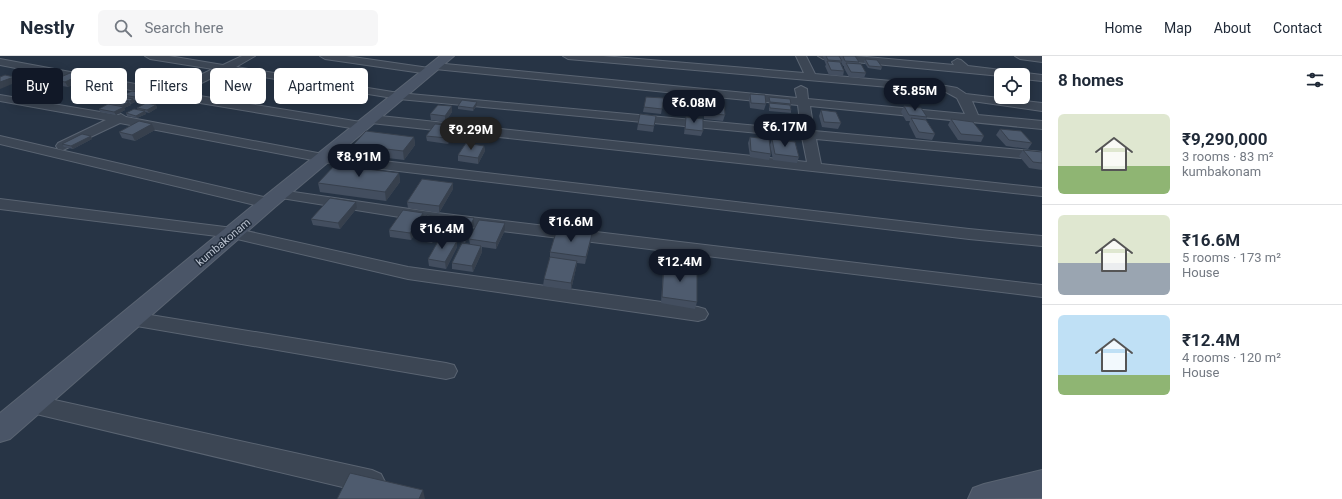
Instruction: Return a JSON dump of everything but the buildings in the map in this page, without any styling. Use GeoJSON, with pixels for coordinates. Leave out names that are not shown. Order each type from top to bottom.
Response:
{"type":"FeatureCollection","features":[{"type":"Feature","properties":{"kind":"street"},"geometry":{"type":"LineString","coordinates":[[150,56],[225,68],[250,56]]}},
{"type":"Feature","properties":{"kind":"street"},"geometry":{"type":"LineString","coordinates":[[325,56],[437,65],[1042,125]]}},
{"type":"Feature","properties":{"kind":"street"},"geometry":{"type":"LineString","coordinates":[[568,56],[946,89],[960,93],[964,97],[973,118]]}},
{"type":"Feature","properties":{"kind":"street"},"geometry":{"type":"LineString","coordinates":[[801,56],[811,77]]}},
{"type":"Feature","properties":{"kind":"street"},"geometry":{"type":"LineString","coordinates":[[823,56],[994,72]]}},
{"type":"Feature","properties":{"kind":"street"},"geometry":{"type":"LineString","coordinates":[[950,56],[965,69]]}},
{"type":"Feature","properties":{"kind":"street"},"geometry":{"type":"LineString","coordinates":[[1020,56],[1042,59]]}},
{"type":"Feature","properties":{"kind":"street"},"geometry":{"type":"LineString","coordinates":[[0,70],[33,58]]}},
{"type":"Feature","properties":{"kind":"street"},"geometry":{"type":"LineString","coordinates":[[0,62],[135,87]]}},
{"type":"Feature","properties":{"kind":"street","name":"kumbakonam"},"geometry":{"type":"LineString","coordinates":[[0,430],[323,158],[437,65]]}},
{"type":"Feature","properties":{"kind":"street"},"geometry":{"type":"LineString","coordinates":[[266,75],[399,96],[1042,156]]}},
{"type":"Feature","properties":{"kind":"street"},"geometry":{"type":"LineString","coordinates":[[799,76],[815,168]]}},
{"type":"Feature","properties":{"kind":"street"},"geometry":{"type":"LineString","coordinates":[[1030,77],[1042,78]]}},
{"type":"Feature","properties":{"kind":"street"},"geometry":{"type":"LineString","coordinates":[[964,97],[1042,107]]}},
{"type":"Feature","properties":{"kind":"street"},"geometry":{"type":"LineString","coordinates":[[0,98],[323,158],[961,233],[1042,241]]}},
{"type":"Feature","properties":{"kind":"street"},"geometry":{"type":"LineString","coordinates":[[202,99],[367,123],[1042,192]]}},
{"type":"Feature","properties":{"kind":"street"},"geometry":{"type":"LineString","coordinates":[[52,152],[133,112]]}},
{"type":"Feature","properties":{"kind":"street"},"geometry":{"type":"LineString","coordinates":[[0,140],[274,199],[1042,291]]}},
{"type":"Feature","properties":{"kind":"street"},"geometry":{"type":"LineString","coordinates":[[0,204],[234,233],[408,273],[698,314]]}},
{"type":"Feature","properties":{"kind":"street"},"geometry":{"type":"LineString","coordinates":[[132,319],[446,371]]}},
{"type":"Feature","properties":{"kind":"street"},"geometry":{"type":"LineString","coordinates":[[32,404],[391,486]]}},
{"type":"Feature","properties":{"kind":"street"},"geometry":{"type":"LineString","coordinates":[[984,499],[1042,484]]}}]}
